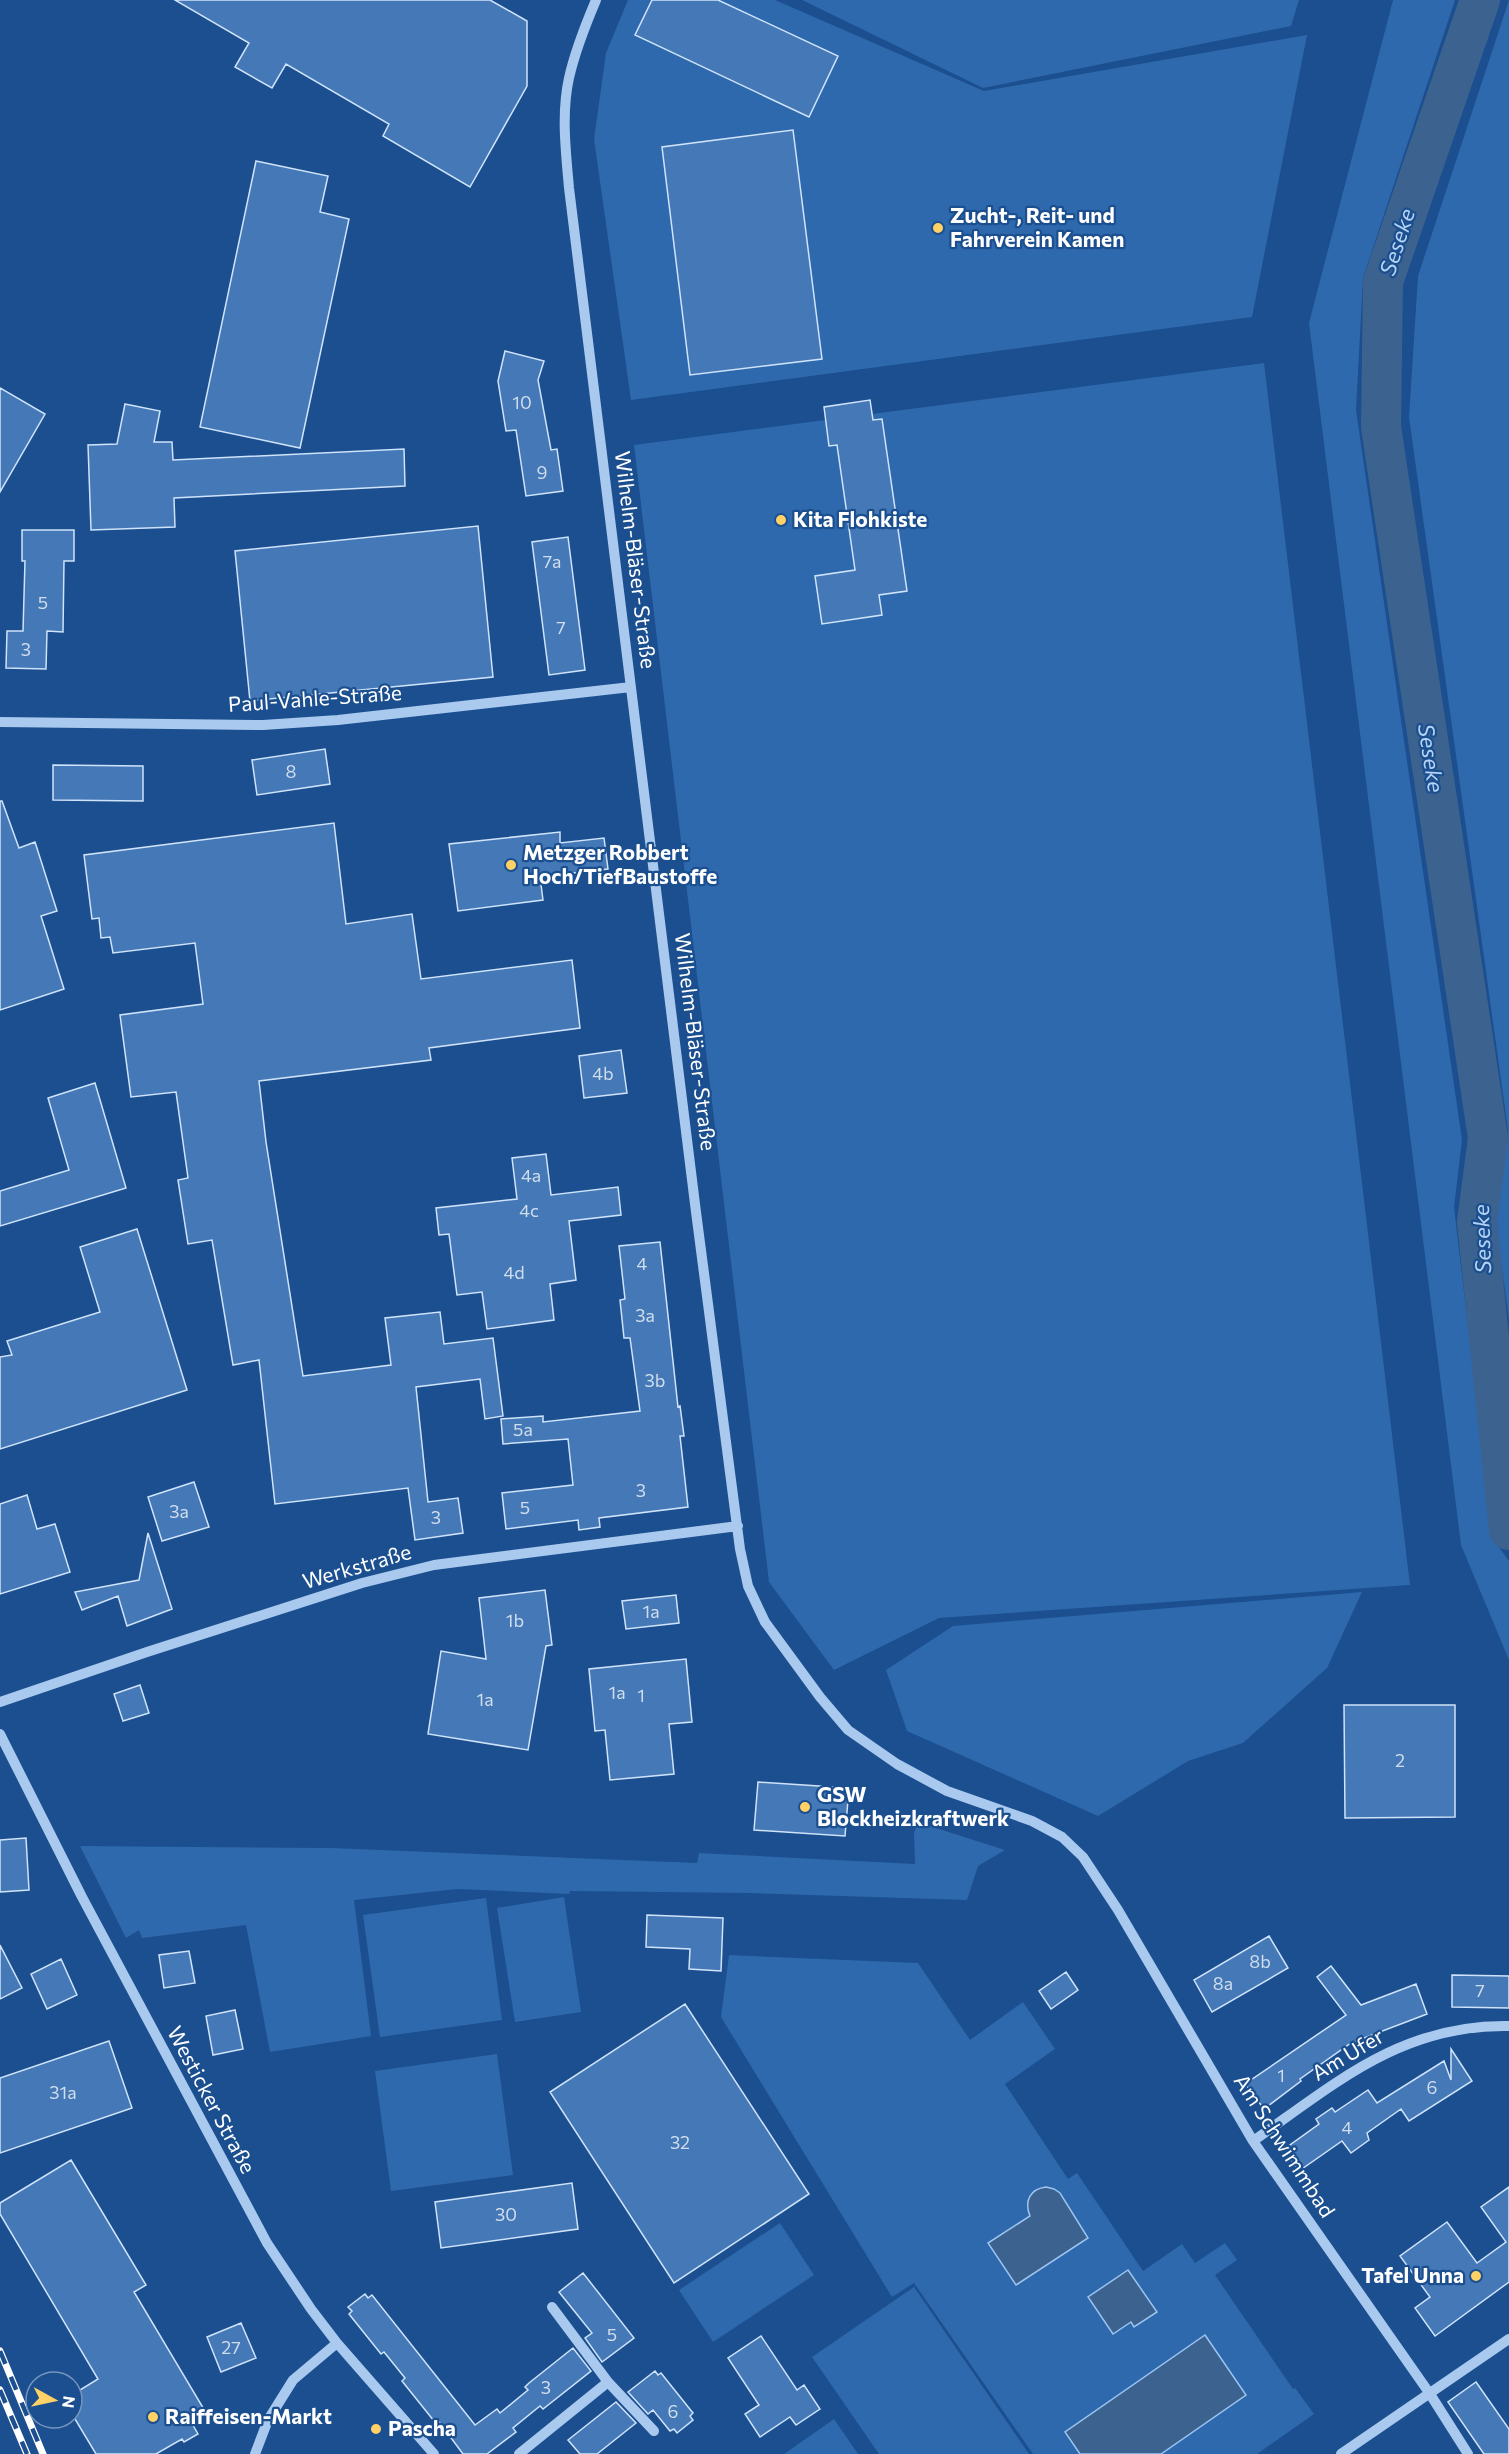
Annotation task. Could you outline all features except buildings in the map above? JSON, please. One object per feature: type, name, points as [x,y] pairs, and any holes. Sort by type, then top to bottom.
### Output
[{"type":"street","name":"Wilhelm-Bläser-Straße","points":[[596,0],[581,37],[568,80],[566,143],[572,210],[694,1200],[748,1586],[765,1622],[820,1697],[848,1730],[897,1764],[947,1791],[1032,1821],[1062,1837],[1083,1857],[1119,1910]]},
{"type":"street","name":"Paul-Vahle-Straße","points":[[0,723],[263,726],[338,720],[631,687]]},
{"type":"street","name":"Werkstraße","points":[[0,1702],[362,1583],[434,1566],[738,1526]]},
{"type":"street","name":"Westicker Straße","points":[[0,1734],[120,1969],[267,2243],[311,2309],[337,2343],[434,2454]]},
{"type":"street","name":"Am Schwimmbad","points":[[1119,1910],[1253,2141],[1430,2394],[1468,2454]]},
{"type":"street","name":"Am Ufer","points":[[1253,2141],[1360,2066],[1383,2053],[1438,2034],[1479,2026],[1509,2026]]},
{"type":"street","points":[[552,2307],[608,2382],[654,2431]]},
{"type":"street","points":[[1341,2454],[1509,2339]]},
{"type":"street","points":[[255,2454],[268,2420],[294,2380],[337,2343]]},
{"type":"street","points":[[519,2454],[608,2382]]},
{"type":"shaded area","name":"Zucht-, Reit- und Fahrverein Kamen","points":[[628,0],[775,0],[984,91],[1307,35],[1252,317],[631,400],[594,139],[606,53]]},
{"type":"shaded area","points":[[802,0],[1299,0],[1291,26],[983,88]]},
{"type":"shaded area","points":[[1393,0],[1455,0],[1363,278],[1356,410],[1462,1140],[1454,1207],[1493,1539],[1509,1561],[1509,1660],[1461,1545],[1309,323]]},
{"type":"shaded area","points":[[1509,0],[1509,1319],[1494,1213],[1508,1130],[1409,417],[1418,276]]},
{"type":"shaded area","points":[[1264,363],[1410,1585],[939,1618],[834,1670],[769,1582],[634,445]]},
{"type":"shaded area","points":[[1362,1592],[1327,1668],[1243,1743],[1188,1761],[1098,1816],[907,1731],[886,1670],[953,1626]]},
{"type":"shaded area","points":[[917,1822],[1005,1850],[978,1866],[967,1900],[749,1893],[570,1891],[569,1894],[457,1889],[354,1900],[371,2036],[270,2052],[246,1925],[142,1938],[139,1930],[126,1938],[80,1846],[330,1848],[697,1863],[699,1853],[915,1864],[914,1834]]},
{"type":"shaded area","points":[[564,1897],[581,2012],[515,2022],[497,1908]]},
{"type":"shaded area","points":[[486,1898],[502,2020],[380,2037],[363,1915]]},
{"type":"shaded area","points":[[729,1955],[918,1963],[970,2040],[1023,2002],[1055,2049],[1005,2084],[1068,2179],[1077,2173],[1143,2271],[1182,2244],[1195,2263],[1225,2243],[1237,2260],[1215,2275],[1293,2389],[1295,2388],[1314,2414],[1257,2454],[1033,2454],[914,2283],[892,2297],[721,2017]]},
{"type":"shaded area","points":[[497,2054],[513,2175],[391,2191],[375,2071]]},
{"type":"shaded area","points":[[1046,2187],[1060,2193],[1088,2238],[1016,2285],[988,2243],[1030,2216],[1028,2201],[1032,2193]]},
{"type":"shaded area","points":[[780,2223],[814,2275],[713,2342],[679,2290]]},
{"type":"shaded area","points":[[1128,2270],[1157,2312],[1134,2327],[1131,2322],[1113,2334],[1088,2297]]},
{"type":"shaded area","points":[[914,2287],[1029,2454],[879,2454],[812,2357]]},
{"type":"shaded area","points":[[1205,2335],[1246,2395],[1161,2454],[1080,2454],[1065,2432]]},
{"type":"shaded area","points":[[834,2419],[858,2454],[784,2454]]},
{"type":"waterway","name":"Seseke","points":[[1480,0],[1383,282],[1381,427],[1488,1138],[1477,1222],[1509,1530]]},
{"type":"railway","points":[[0,2351],[43,2454]]},
{"type":"railway","points":[[0,2390],[27,2454]]},
{"type":"place","name":"Zucht-, Reit- und Fahrverein Kamen","points":[[938,228]]},
{"type":"place","name":"Kita Flohkiste","points":[[781,520]]},
{"type":"place","name":"Metzger Robbert Hoch/TiefBaustoffe","points":[[511,865]]},
{"type":"place","name":"GSW Blockheizkraftwerk","points":[[805,1807]]},
{"type":"place","name":"Tafel Unna","points":[[1476,2276]]},
{"type":"place","name":"Raiffeisen-Markt","points":[[153,2417]]},
{"type":"place","name":"Pascha","points":[[376,2429]]}]
